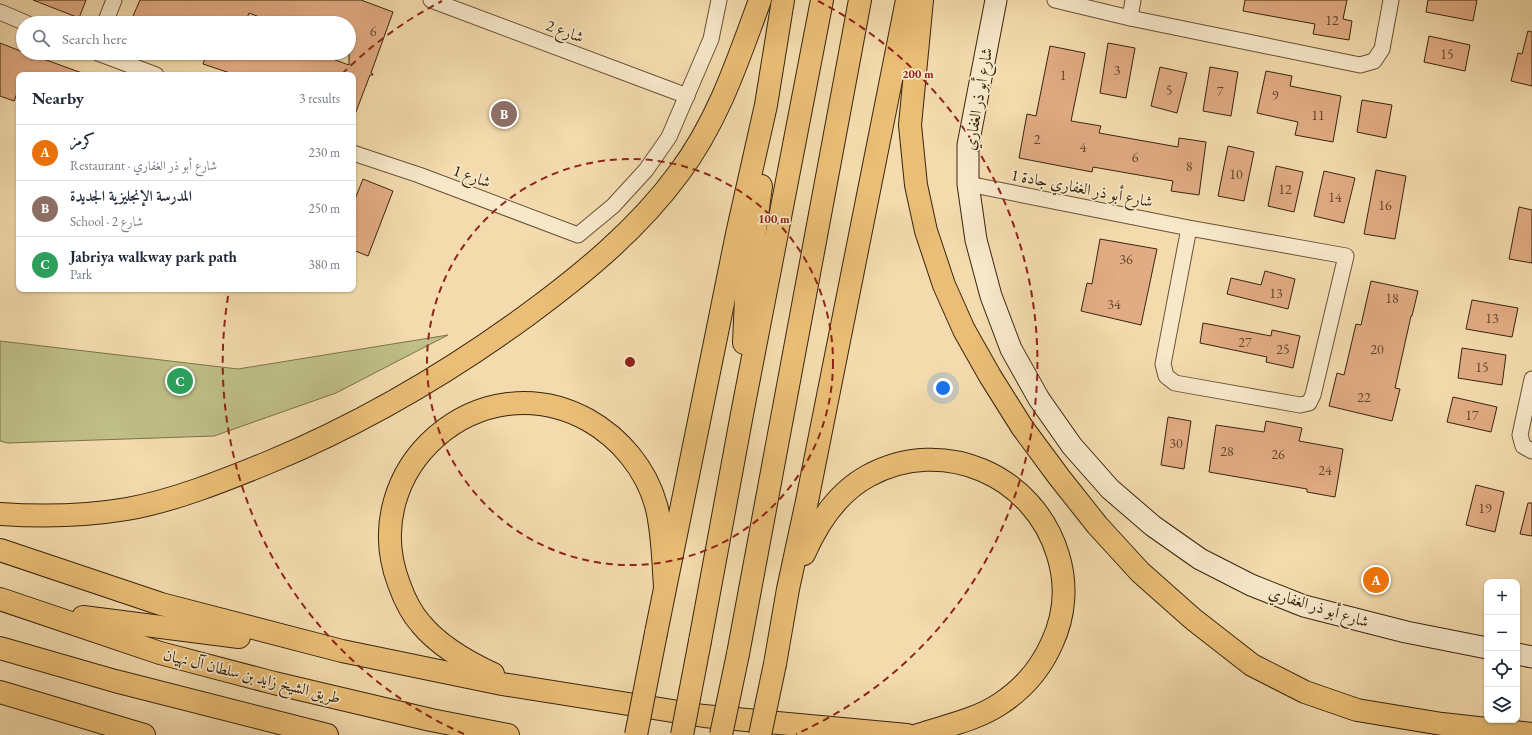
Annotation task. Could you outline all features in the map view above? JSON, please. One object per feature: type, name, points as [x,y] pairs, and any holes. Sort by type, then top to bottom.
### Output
[{"type":"highway","points":[[0,514],[60,516],[129,508],[219,483],[291,453],[368,417],[420,387],[507,330],[581,274],[619,240],[657,201],[680,172],[698,146],[730,82],[760,0]]},
{"type":"highway","points":[[636,735],[664,587],[737,234],[766,105],[783,0]]},
{"type":"highway","points":[[682,735],[822,0]]},
{"type":"highway","points":[[721,735],[738,654],[860,0]]},
{"type":"highway","points":[[760,735],[907,0]]},
{"type":"highway","points":[[922,0],[910,125],[916,185],[926,231],[944,284],[964,330],[990,376],[1027,433],[1097,525],[1140,572],[1193,619],[1252,665],[1305,692],[1357,710],[1442,724],[1532,734]]},
{"type":"highway","points":[[742,414],[746,298],[764,162],[766,105]]},
{"type":"highway","points":[[524,688],[466,661],[437,640],[420,623],[412,611],[405,600],[396,576],[390,550],[390,539],[391,516],[397,493],[405,475],[418,455],[434,437],[446,428],[458,420],[482,410],[507,404],[533,403],[553,406],[572,412],[594,423],[605,431],[615,439],[633,459],[645,478],[651,492],[660,530],[664,587]]},
{"type":"highway","points":[[788,590],[812,537],[828,512],[842,496],[858,483],[868,476],[889,467],[927,460],[961,463],[982,470],[1002,480],[1032,506],[1051,536],[1062,572],[1063,605],[1059,627],[1051,646],[1041,664],[1027,683],[999,705],[982,713],[918,735]]},
{"type":"highway","points":[[0,550],[161,604],[342,651],[524,688],[704,716],[907,735]]},
{"type":"highway","name":"طريق الشيخ زايد بن سلطان آل نهيان","points":[[0,599],[160,653],[274,683],[431,720],[508,735]]},
{"type":"highway","points":[[32,610],[342,651]]},
{"type":"highway","points":[[0,648],[115,681],[327,735]]},
{"type":"highway","points":[[0,692],[144,735]]},
{"type":"street","points":[[108,16],[114,0]]},
{"type":"street","name":"شارع 2","points":[[431,0],[687,96]]},
{"type":"street","points":[[687,96],[711,39],[719,0]]},
{"type":"street","name":"شارع أبو ذر الغفاري","points":[[996,0],[968,145],[968,184],[976,240],[990,296],[1011,349],[1039,399],[1068,440],[1110,489],[1159,530],[1200,559],[1251,585],[1304,606],[1406,632],[1484,647]]},
{"type":"street","points":[[1055,0],[1130,18],[1360,65],[1374,61],[1382,49],[1391,0]]},
{"type":"street","points":[[1130,18],[1133,0]]},
{"type":"street","points":[[0,12],[16,19]]},
{"type":"street","points":[[116,60],[148,72]]},
{"type":"street","name":"شارع 1","points":[[356,153],[578,234],[613,206],[646,170],[669,137],[687,96]]},
{"type":"street","name":"شارع أبو ذر الغفاري جادة 1","points":[[968,184],[1189,228],[1346,256],[1313,395],[1308,403],[1300,405],[1175,384],[1166,376],[1164,364],[1189,228]]},
{"type":"street","points":[[1532,379],[1520,435],[1523,446],[1532,451]]},
{"type":"street","points":[[1520,655],[1532,657]]},
{"type":"green space","points":[[448,335],[336,393],[214,436],[8,443],[0,441],[0,341],[238,369]]},
{"type":"building","points":[[33,0],[86,0],[80,16],[74,16]]},
{"type":"building","points":[[140,0],[361,0],[393,12],[371,73],[373,75],[370,75],[356,112],[356,72],[227,72],[203,64],[204,60],[335,60],[349,65],[349,60],[356,60],[356,16],[257,16],[249,13],[248,16],[133,16]]},
{"type":"building","points":[[1245,0],[1347,0],[1343,19],[1352,21],[1349,40],[1313,34],[1315,24],[1243,11]]},
{"type":"building","points":[[1428,0],[1477,0],[1473,21],[1426,12]]},
{"type":"building","points":[[1528,31],[1532,32],[1532,86],[1511,81],[1518,53],[1522,54]]},
{"type":"building","points":[[1429,36],[1470,45],[1465,71],[1424,62]]},
{"type":"building","points":[[0,43],[16,49],[16,60],[46,60],[79,72],[16,72],[16,96],[14,101],[0,96]]},
{"type":"building","points":[[1108,43],[1135,48],[1126,98],[1100,93]]},
{"type":"building","points":[[1050,46],[1085,53],[1071,121],[1101,126],[1099,133],[1178,147],[1179,138],[1206,142],[1199,195],[1171,191],[1173,181],[1093,167],[1092,172],[1019,158],[1027,114],[1036,116]]},
{"type":"building","points":[[1160,67],[1187,73],[1177,113],[1151,106]]},
{"type":"building","points":[[1210,67],[1238,72],[1231,116],[1203,111]]},
{"type":"building","points":[[1266,71],[1292,76],[1290,86],[1341,96],[1333,142],[1295,135],[1298,122],[1257,113]]},
{"type":"building","points":[[1362,100],[1392,105],[1386,138],[1357,132]]},
{"type":"building","points":[[1228,146],[1254,152],[1244,201],[1218,196]]},
{"type":"building","points":[[1276,166],[1303,172],[1294,212],[1268,206]]},
{"type":"building","points":[[1376,170],[1406,176],[1395,239],[1364,234]]},
{"type":"building","points":[[1324,171],[1355,178],[1344,223],[1314,216]]},
{"type":"building","points":[[363,179],[393,191],[368,256],[356,251],[356,196]]},
{"type":"building","points":[[1519,207],[1532,210],[1532,263],[1509,259]]},
{"type":"building","points":[[1100,239],[1157,249],[1141,325],[1081,311],[1087,283],[1092,284]]},
{"type":"building","points":[[1265,271],[1295,279],[1288,309],[1227,294],[1231,278],[1261,285]]},
{"type":"building","points":[[1371,281],[1418,291],[1395,388],[1400,389],[1392,421],[1329,406],[1337,373],[1344,375],[1356,324],[1361,325]]},
{"type":"building","points":[[1472,300],[1518,308],[1512,337],[1466,329]]},
{"type":"building","points":[[1203,323],[1271,336],[1272,330],[1300,336],[1293,368],[1266,362],[1267,357],[1200,343]]},
{"type":"building","points":[[1462,348],[1506,355],[1502,385],[1458,378]]},
{"type":"building","points":[[1453,397],[1497,407],[1491,432],[1447,422]]},
{"type":"building","points":[[1168,417],[1191,421],[1184,469],[1161,465]]},
{"type":"building","points":[[1266,421],[1302,428],[1299,441],[1343,449],[1335,497],[1307,492],[1307,489],[1209,472],[1216,425],[1264,432]]},
{"type":"building","points":[[1476,485],[1504,492],[1495,532],[1466,525]]},
{"type":"building","points":[[1528,503],[1532,503],[1532,536],[1520,534]]},
{"type":"place","name":"المدرسة الإنجليزية الجديدة","points":[[504,114]]},
{"type":"place","name":"Jabriya walkway park path","points":[[180,381]]},
{"type":"place","name":"كرمز","points":[[1376,580]]}]
